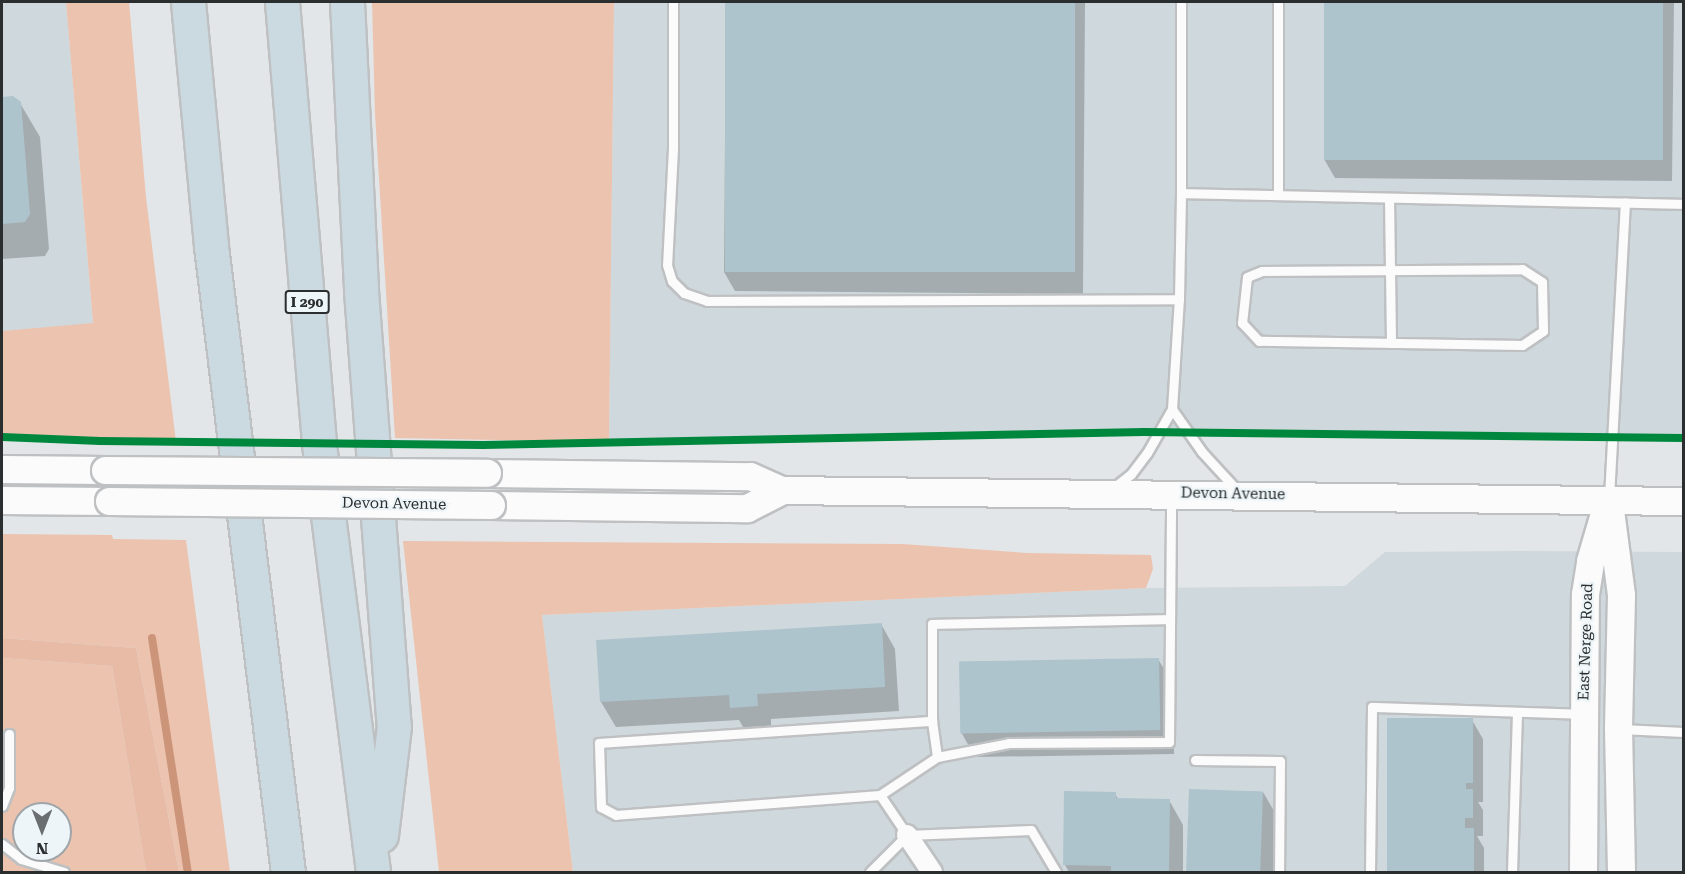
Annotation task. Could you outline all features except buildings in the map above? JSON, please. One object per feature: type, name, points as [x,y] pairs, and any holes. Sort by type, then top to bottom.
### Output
[{"type":"highway","points":[[188,2],[211,246],[288,873]]},
{"type":"highway","name":"I 290","points":[[282,2],[319,444],[374,873]]},
{"type":"highway","points":[[346,2],[361,291],[393,726],[374,873]]},
{"type":"main road","name":"Devon Avenue","points":[[2,469],[750,476],[782,490],[1683,501]]},
{"type":"main road","name":"Devon Avenue","points":[[2,500],[747,508],[782,490]]},
{"type":"main road","name":"East Nerge Road","points":[[1583,873],[1585,594],[1590,561],[1608,500]]},
{"type":"main road","name":"East Nerge Road","points":[[1608,500],[1621,595],[1618,729],[1621,873]]},
{"type":"street","points":[[907,835],[932,873]]},
{"type":"lane","points":[[673,2],[673,148],[667,265],[672,280],[684,293],[707,300],[1179,299]]},
{"type":"lane","points":[[1107,493],[1136,467],[1172,409],[1179,299],[1181,2]]},
{"type":"lane","points":[[1278,2],[1278,195]]},
{"type":"lane","points":[[1181,193],[1683,204]]},
{"type":"lane","points":[[1389,198],[1391,343]]},
{"type":"lane","points":[[1608,500],[1624,202]]},
{"type":"lane","points":[[1522,269],[1542,282],[1543,331],[1522,345],[1391,343],[1259,341],[1242,322],[1247,277],[1262,271],[1522,269]]},
{"type":"lane","points":[[1172,409],[1202,452],[1240,494]]},
{"type":"lane","points":[[932,721],[599,743],[601,807],[616,814],[880,795],[937,757],[1009,743],[1169,742],[1171,494]]},
{"type":"lane","points":[[937,757],[932,721],[932,624],[1170,619]]},
{"type":"lane","points":[[1370,873],[1372,707],[1583,714]]},
{"type":"lane","points":[[1512,873],[1517,713]]},
{"type":"lane","points":[[1618,729],[1683,732]]},
{"type":"lane","points":[[2,806],[9,788],[9,735]]},
{"type":"lane","points":[[1195,760],[1280,761],[1280,873]]},
{"type":"lane","points":[[880,795],[907,835]]},
{"type":"lane","points":[[870,873],[907,835],[1031,830],[1056,873]]},
{"type":"lane","points":[[2,844],[21,859],[64,873]]},
{"type":"shaded area","points":[[2,2],[66,2],[93,324],[2,331]]},
{"type":"shaded area","points":[[66,2],[129,2],[146,197],[176,442],[2,440],[2,331],[93,323]]},
{"type":"shaded area","points":[[372,2],[614,2],[609,442],[395,438],[375,114]]},
{"type":"shaded area","points":[[614,2],[1683,2],[1683,438],[1144,432],[609,442]]},
{"type":"shaded area","points":[[2,534],[112,535],[113,539],[186,540],[230,872],[179,872],[136,648],[2,638]]},
{"type":"shaded area","points":[[403,541],[902,544],[1027,553],[1151,555],[1153,569],[1146,588],[542,615],[573,872],[439,872]]},
{"type":"shaded area","points":[[1385,552],[1683,552],[1683,872],[573,872],[542,615],[1146,588],[1345,586]]},
{"type":"shaded area","points":[[2,638],[136,648],[179,872],[146,872],[112,666],[2,658]]},
{"type":"shaded area","points":[[2,658],[112,666],[146,872],[2,872]]},
{"type":"waterway","points":[[152,638],[188,872]]},
{"type":"cycle path","points":[[2,437],[100,441],[483,445],[1144,432],[1684,438]]}]
